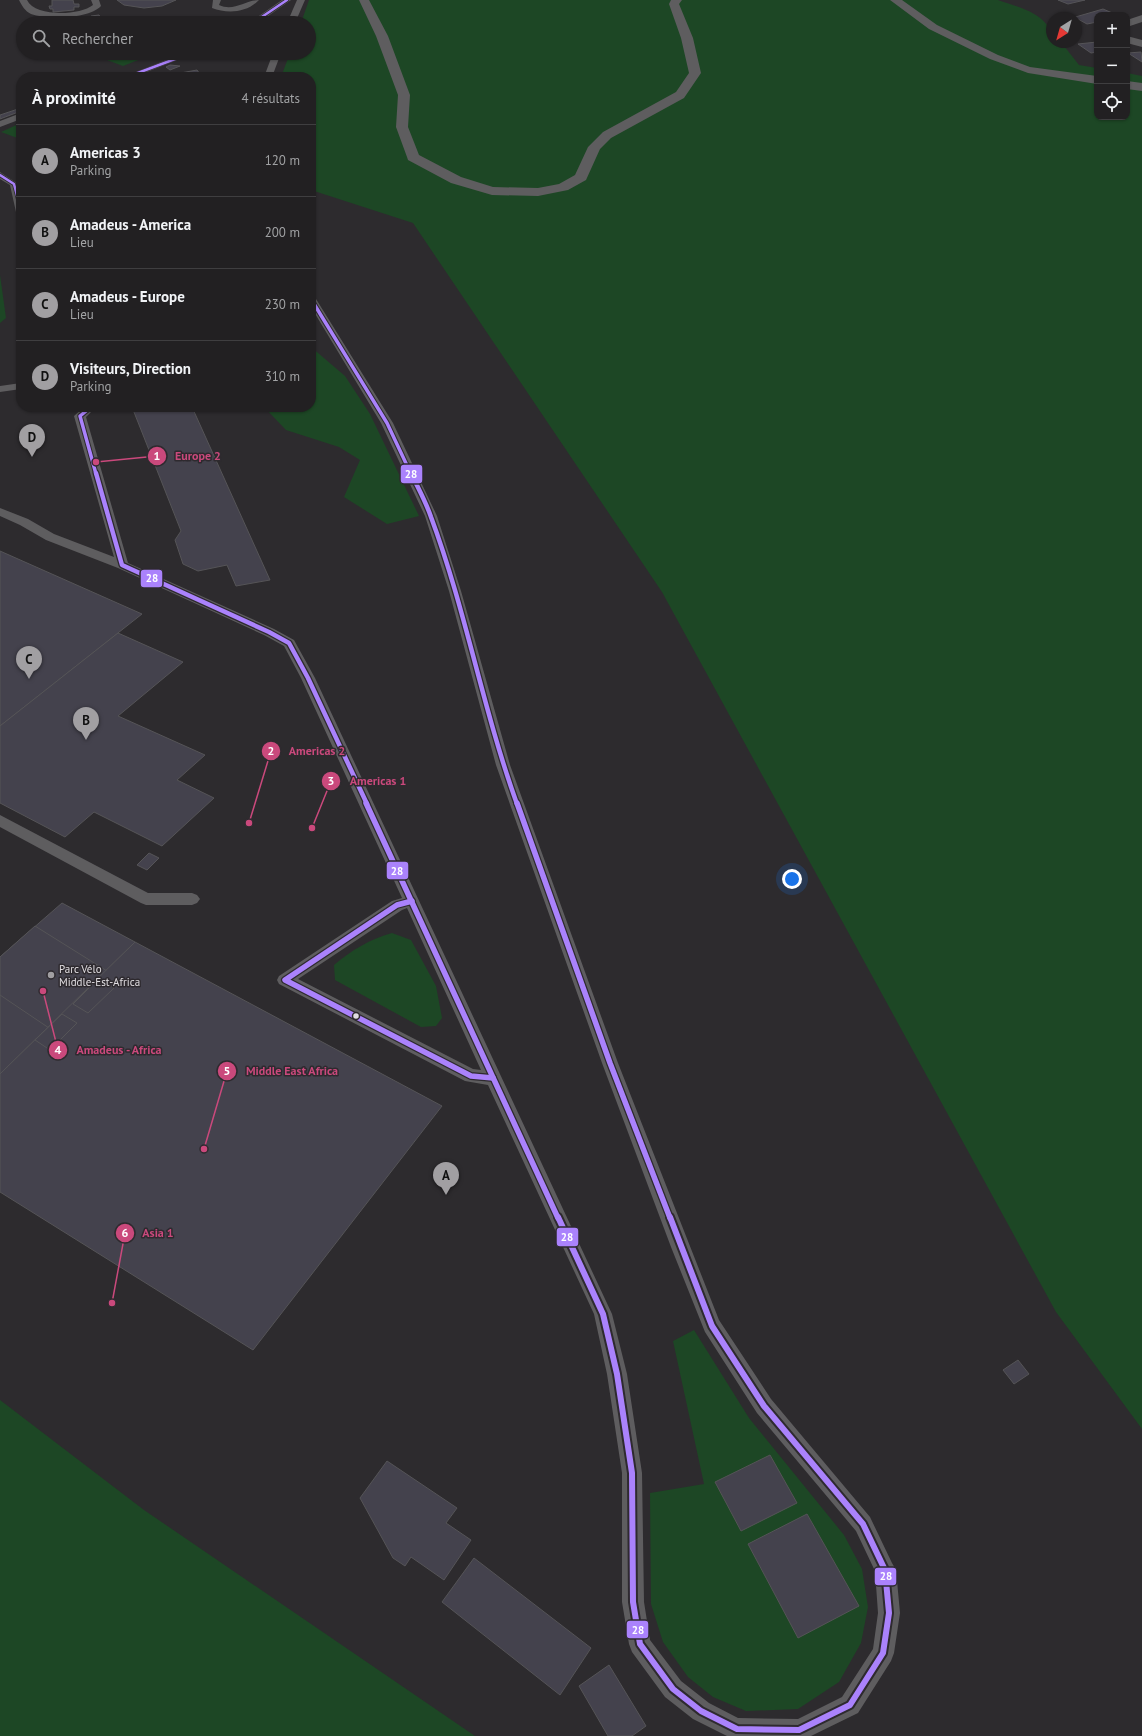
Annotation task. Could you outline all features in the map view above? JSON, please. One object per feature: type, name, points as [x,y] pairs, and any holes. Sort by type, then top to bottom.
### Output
[{"type":"street","points":[[364,0],[382,36],[404,95],[402,128],[414,157],[456,180],[492,191],[538,192],[562,187],[581,177],[594,148],[607,135],[680,95],[695,73],[687,38],[674,4],[677,0]]},
{"type":"street","points":[[895,0],[933,28],[994,57],[1028,70],[1094,80]]},
{"type":"street","points":[[1130,23],[1142,18]]},
{"type":"street","points":[[1130,40],[1142,44]]},
{"type":"street","points":[[1130,85],[1142,87]]},
{"type":"lane","points":[[23,0],[26,7],[31,11],[56,15],[93,9],[97,6],[95,0]]},
{"type":"lane","points":[[217,0],[215,6],[221,9],[233,9],[243,7],[255,0]]},
{"type":"lane","points":[[264,16],[287,0]]},
{"type":"lane","points":[[294,16],[301,0]]},
{"type":"lane","points":[[140,72],[172,60]]},
{"type":"lane","points":[[270,72],[274,60]]},
{"type":"lane","points":[[0,124],[16,118]]},
{"type":"lane","points":[[0,175],[14,184],[16,192]]},
{"type":"lane","points":[[0,512],[24,522],[50,537],[122,565],[269,632],[289,643],[308,678],[493,1078],[513,1116],[603,1314],[617,1374],[632,1473],[633,1602],[640,1644],[673,1689],[701,1711],[737,1729],[799,1730],[850,1705],[883,1653],[889,1613],[885,1570],[863,1524],[764,1406],[712,1326],[680,1247],[610,1063],[503,765],[455,591],[431,516],[387,422],[316,307]]},
{"type":"lane","points":[[0,389],[16,387]]},
{"type":"lane","points":[[85,412],[80,416],[122,565]]},
{"type":"lane","points":[[0,820],[146,899],[192,899]]},
{"type":"lane","points":[[412,901],[397,905],[285,980],[471,1076],[493,1078]]},
{"type":"green space","points":[[309,0],[998,0],[1025,9],[1046,24],[1046,48],[1066,48],[1079,65],[1094,68],[1094,120],[1130,120],[1130,74],[1142,76],[1142,1429],[1056,1312],[662,592],[413,223],[316,192],[316,72],[283,72],[287,60],[316,60],[316,16],[303,16]]},
{"type":"green space","points":[[107,60],[138,60],[123,66]]},
{"type":"green space","points":[[16,125],[16,138],[1,132]]},
{"type":"green space","points":[[0,275],[6,318],[0,323]]},
{"type":"green space","points":[[316,351],[345,376],[370,414],[419,516],[387,524],[344,497],[360,460],[339,447],[286,430],[269,412],[316,412]]},
{"type":"green space","points":[[392,933],[411,940],[436,986],[442,1018],[436,1026],[421,1027],[335,980],[334,965],[376,938]]},
{"type":"green space","points":[[694,1330],[749,1418],[844,1535],[862,1569],[868,1607],[861,1643],[839,1682],[798,1709],[746,1711],[713,1697],[688,1677],[663,1642],[651,1604],[650,1493],[704,1484],[673,1341]]},
{"type":"green space","points":[[0,1400],[144,1510],[475,1736],[0,1736]]},
{"type":"building","points":[[52,0],[73,0],[74,4],[79,4],[79,7],[74,7],[74,10],[53,12],[53,9],[50,9],[49,6],[52,6]]},
{"type":"building","points":[[117,0],[176,0],[162,6],[144,8],[124,5]]},
{"type":"building","points":[[1058,0],[1085,0],[1068,4]]},
{"type":"building","points":[[1103,9],[1110,12],[1094,12],[1094,23],[1087,24],[1082,21],[1082,15]]},
{"type":"building","points":[[1094,42],[1094,52],[1091,53],[1082,47],[1082,44]]},
{"type":"building","points":[[1141,52],[1142,62],[1130,54],[1130,53]]},
{"type":"building","points":[[170,65],[180,66],[170,70],[166,67]]},
{"type":"building","points":[[197,70],[198,72],[186,72]]},
{"type":"building","points":[[16,110],[16,113],[0,119],[0,115]]},
{"type":"building","points":[[134,412],[194,412],[270,580],[236,586],[227,565],[198,571],[183,564],[175,540],[181,531]]},
{"type":"building","points":[[0,551],[142,614],[0,726]]},
{"type":"building","points":[[118,633],[183,662],[118,716],[205,755],[177,780],[214,798],[162,846],[94,812],[65,837],[0,803],[0,726]]},
{"type":"building","points":[[149,853],[159,858],[147,870],[137,865]]},
{"type":"building","points":[[62,903],[135,942],[0,1074],[0,957]]},
{"type":"building","name":"Parc Vélo Middle-Est-Africa","points":[[35,926],[107,971],[49,1028],[0,995],[0,957]]},
{"type":"building","points":[[135,942],[442,1106],[253,1350],[0,1192],[0,1074]]},
{"type":"building","points":[[98,979],[114,988],[88,1013],[73,1004]]},
{"type":"building","points":[[62,1014],[77,1023],[50,1050],[35,1040]]},
{"type":"building","points":[[1018,1360],[1029,1374],[1014,1384],[1003,1370]]},
{"type":"building","points":[[770,1455],[797,1503],[741,1531],[715,1482]]},
{"type":"building","points":[[387,1461],[457,1508],[446,1523],[471,1540],[444,1580],[411,1557],[405,1566],[393,1558],[360,1498]]},
{"type":"building","points":[[807,1514],[859,1606],[798,1638],[748,1544]]},
{"type":"building","points":[[474,1558],[591,1648],[560,1695],[442,1602]]},
{"type":"building","points":[[609,1665],[646,1726],[632,1736],[608,1736],[579,1686]]},
{"type":"transit line","name":"28","points":[[263,16],[287,0]]},
{"type":"transit line","name":"28","points":[[140,72],[172,60]]},
{"type":"transit line","name":"28","points":[[0,175],[14,184],[16,192]]},
{"type":"transit line","name":"28","points":[[85,412],[80,416],[122,565],[269,632],[289,643],[308,678],[603,1314],[617,1374],[632,1473],[633,1602],[640,1644],[673,1689],[701,1711],[737,1729],[799,1730],[850,1705],[883,1653],[889,1613],[885,1570],[863,1524],[764,1406],[712,1326],[610,1063],[503,765],[455,591],[431,516],[387,423],[316,307]]},
{"type":"transit line","name":"28","points":[[412,901],[397,905],[285,980],[471,1076],[493,1078]]},
{"type":"place","name":"Visiteurs, Direction","points":[[32,457]]},
{"type":"place","name":"Europe 2","points":[[96,462]]},
{"type":"place","name":"Amadeus - Europe","points":[[29,679]]},
{"type":"place","name":"Amadeus - America","points":[[86,740]]},
{"type":"place","name":"Americas 2","points":[[249,823]]},
{"type":"place","name":"Americas 1","points":[[312,828]]},
{"type":"place","name":"Parc Vélo Middle-Est-Africa","points":[[51,975]]},
{"type":"place","name":"Amadeus - Africa","points":[[43,991]]},
{"type":"place","name":"Middle East Africa","points":[[204,1149]]},
{"type":"place","name":"Americas 3","points":[[446,1195]]},
{"type":"place","name":"Asia 1","points":[[112,1303]]}]
